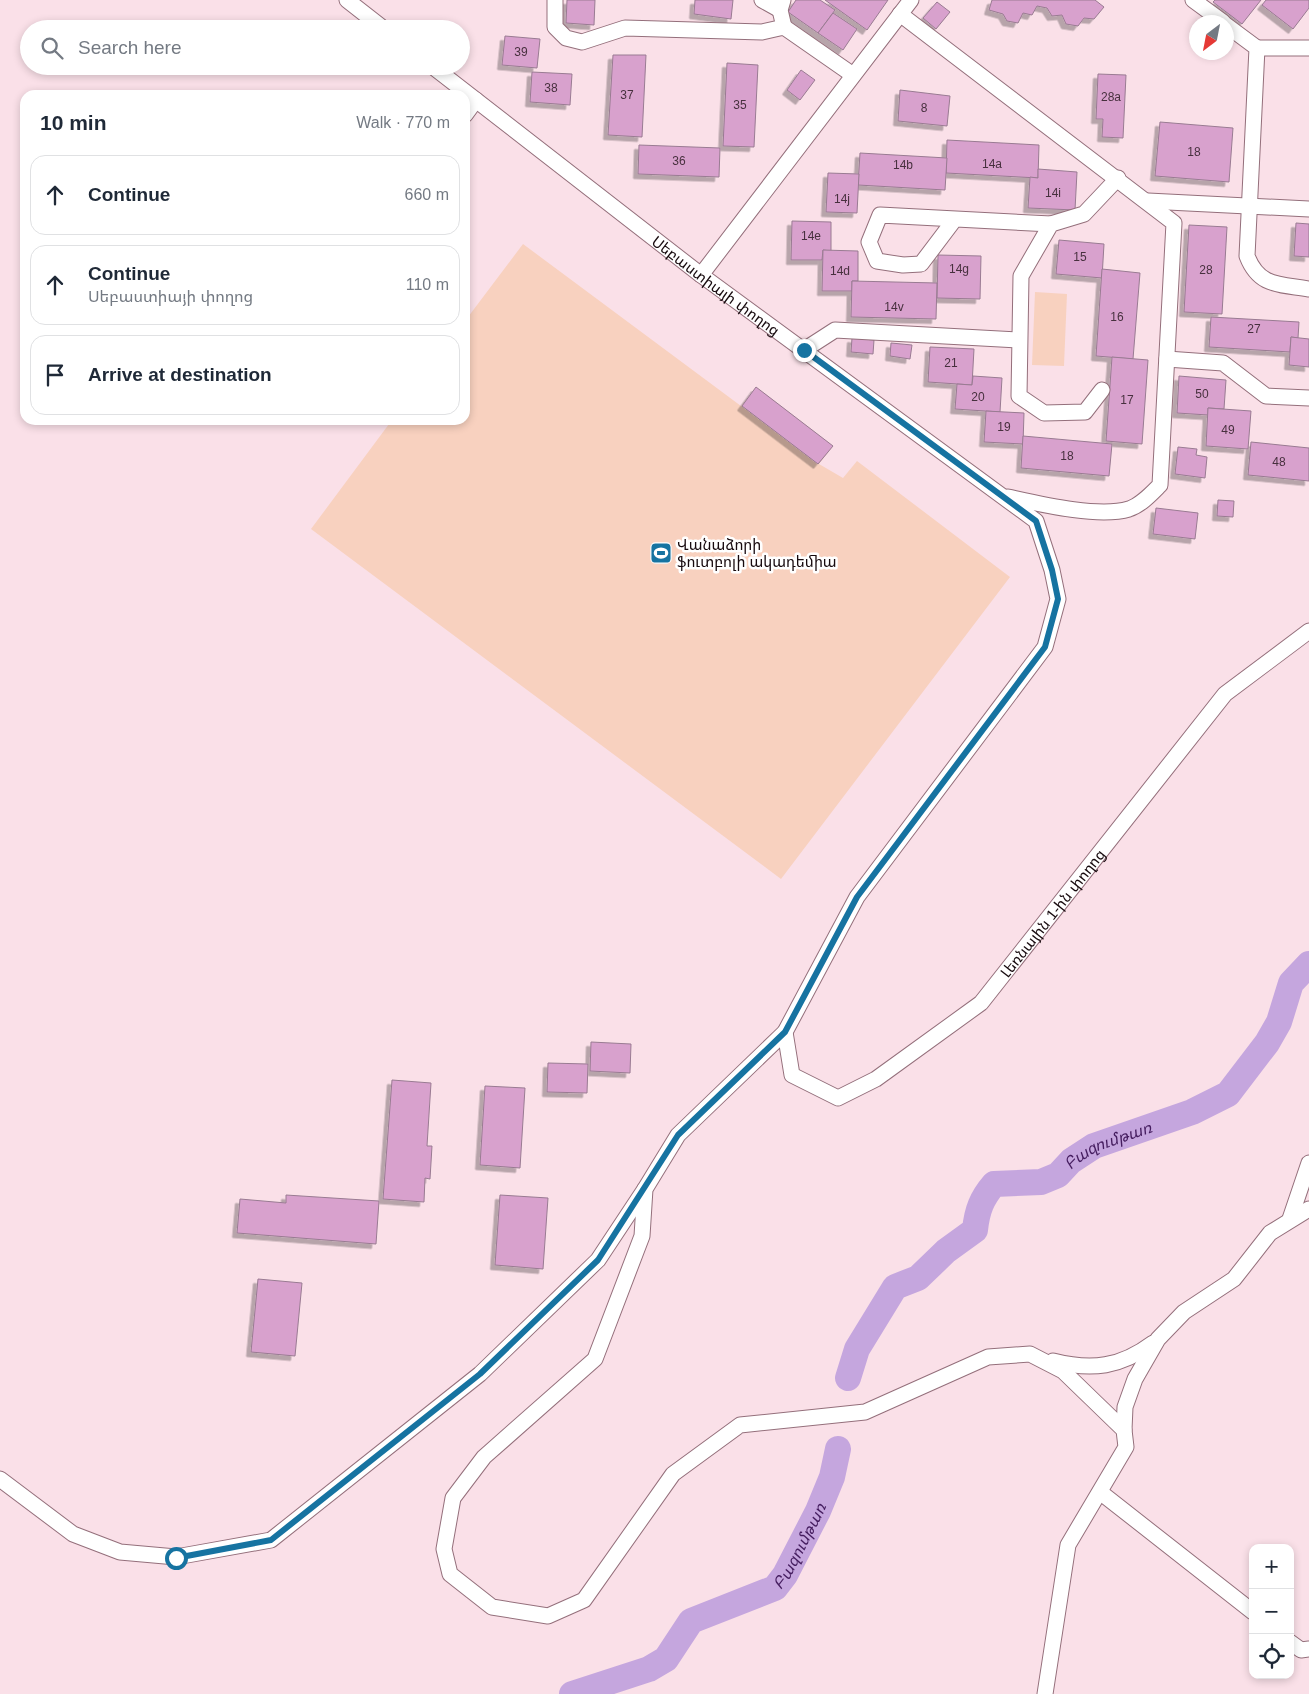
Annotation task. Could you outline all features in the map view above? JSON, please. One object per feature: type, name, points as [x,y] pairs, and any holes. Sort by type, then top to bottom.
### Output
[{"type":"street","points":[[347,0],[361,5],[375,20]]},
{"type":"street","points":[[555,0],[555,26],[566,38],[582,42],[625,28],[762,32],[784,27],[854,75]]},
{"type":"street","points":[[762,0],[782,5],[784,27]]},
{"type":"street","points":[[701,275],[911,0]]},
{"type":"street","points":[[1194,0],[1214,15]]},
{"type":"street","points":[[900,14],[1118,178],[1174,223],[1160,485],[1145,499],[1130,508],[1115,511],[1050,506],[1004,496]]},
{"type":"street","points":[[1234,31],[1257,48],[1309,48]]},
{"type":"street","points":[[1257,48],[1247,256],[1253,270],[1266,282],[1309,289]]},
{"type":"street","name":"Սեբաստիայի փողոց","points":[[444,75],[463,90]]},
{"type":"street","name":"Սեբաստիայի փողոց","points":[[0,1478],[73,1534],[120,1552],[176,1558],[271,1540],[480,1374],[598,1260],[678,1135],[785,1032],[857,897],[1045,647],[1058,599],[1052,570],[1036,521],[701,275],[470,95]]},
{"type":"street","points":[[470,108],[476,100]]},
{"type":"street","points":[[955,219],[921,264],[903,265],[877,261],[869,242],[880,215],[1051,224],[1084,214],[1118,178]]},
{"type":"street","points":[[1148,201],[1309,209]]},
{"type":"street","points":[[1051,224],[1021,276],[1019,396],[1044,413],[1085,412],[1102,390]]},
{"type":"street","points":[[804,350],[835,330],[1020,340]]},
{"type":"street","points":[[1167,359],[1223,363],[1266,396],[1309,398]]},
{"type":"street","name":"Լեռնային 1-ին փողոց","points":[[785,1032],[792,1075],[838,1098],[876,1079],[981,1003],[1225,694],[1309,631]]},
{"type":"street","points":[[1290,1219],[1309,1164]]},
{"type":"street","points":[[645,1189],[642,1236],[595,1359],[484,1457],[453,1498],[444,1549],[450,1574],[492,1607],[548,1616],[584,1600],[673,1474],[740,1425],[865,1412],[988,1357],[1030,1354],[1068,1364],[1087,1366],[1115,1364],[1138,1355],[1158,1339],[1184,1312],[1234,1279],[1270,1233],[1309,1209]]},
{"type":"street","points":[[1045,1694],[1068,1545],[1126,1446],[1124,1430],[1125,1407],[1135,1379],[1158,1339]]},
{"type":"street","points":[[1030,1354],[1064,1371],[1124,1430]]},
{"type":"street","points":[[1100,1492],[1249,1609]]},
{"type":"street","points":[[1294,1645],[1301,1650],[1309,1649]]},
{"type":"shaded area","name":"Վանաձորի ֆուտբոլի ակադեմիա","points":[[523,244],[741,406],[756,387],[833,446],[819,464],[843,478],[857,461],[1010,577],[781,879],[311,529],[388,425],[470,425],[470,314]]},
{"type":"shaded area","points":[[1035,292],[1067,294],[1064,366],[1032,365]]},
{"type":"building","points":[[567,0],[595,0],[594,25],[566,23]]},
{"type":"building","points":[[695,0],[733,0],[731,19],[694,14]]},
{"type":"building","points":[[796,0],[820,0],[835,10],[818,33],[788,12]]},
{"type":"building","points":[[825,0],[888,0],[867,30]]},
{"type":"building","points":[[992,0],[1095,0],[1104,7],[1094,19],[1084,18],[1078,26],[1066,24],[1062,15],[1052,16],[1047,8],[1037,6],[1032,15],[1023,13],[1018,23],[1007,21],[1003,14],[989,10]]},
{"type":"building","points":[[1215,0],[1261,0],[1242,24],[1234,18],[1234,15],[1230,15],[1213,2]]},
{"type":"building","points":[[1266,0],[1309,0],[1309,8],[1293,29],[1262,5]]},
{"type":"building","points":[[937,2],[950,12],[936,29],[923,18]]},
{"type":"building","points":[[833,13],[857,29],[843,50],[818,33]]},
{"type":"building","points":[[505,36],[540,39],[537,68],[502,65]]},
{"type":"building","points":[[613,55],[646,55],[642,137],[608,135]]},
{"type":"building","points":[[727,63],[758,65],[754,147],[723,146]]},
{"type":"building","points":[[801,70],[815,80],[800,100],[787,90]]},
{"type":"building","points":[[532,72],[572,74],[570,105],[530,102]]},
{"type":"building","points":[[1098,74],[1126,75],[1123,138],[1102,137],[1103,119],[1096,119]]},
{"type":"building","points":[[900,90],[950,96],[947,126],[898,121]]},
{"type":"building","points":[[1160,122],[1233,128],[1229,182],[1155,176]]},
{"type":"building","points":[[947,140],[1039,145],[1038,178],[946,173]]},
{"type":"building","points":[[639,145],[720,148],[719,177],[638,174]]},
{"type":"building","points":[[860,153],[947,158],[945,190],[858,185]]},
{"type":"building","points":[[1038,169],[1077,172],[1075,210],[1028,208],[1030,177],[1038,178]]},
{"type":"building","points":[[828,173],[859,174],[857,213],[826,212]]},
{"type":"building","points":[[792,221],[831,222],[831,251],[823,250],[822,260],[791,260]]},
{"type":"building","points":[[1296,223],[1309,224],[1309,257],[1294,256]]},
{"type":"building","points":[[1189,225],[1227,227],[1222,314],[1184,312]]},
{"type":"building","points":[[1059,240],[1104,244],[1102,278],[1056,274]]},
{"type":"building","points":[[823,250],[858,251],[858,281],[852,281],[852,291],[822,291]]},
{"type":"building","points":[[938,255],[981,256],[980,299],[937,298]]},
{"type":"building","points":[[1102,269],[1140,273],[1133,359],[1096,356]]},
{"type":"building","points":[[852,281],[937,283],[936,319],[851,317]]},
{"type":"building","points":[[1211,317],[1299,322],[1298,338],[1291,337],[1290,352],[1209,347]]},
{"type":"building","points":[[1291,337],[1309,339],[1309,367],[1289,365]]},
{"type":"building","points":[[852,338],[874,340],[873,354],[851,352]]},
{"type":"building","points":[[891,343],[912,345],[910,359],[890,356]]},
{"type":"building","points":[[930,347],[974,349],[972,385],[928,382]]},
{"type":"building","points":[[1112,357],[1148,360],[1142,444],[1106,441]]},
{"type":"building","points":[[973,376],[1002,378],[1000,412],[955,409],[957,384],[972,385]]},
{"type":"building","points":[[1179,376],[1226,380],[1224,409],[1208,408],[1208,415],[1177,413]]},
{"type":"building","points":[[756,387],[833,446],[818,464],[742,406]]},
{"type":"building","points":[[1208,408],[1251,411],[1248,449],[1206,446]]},
{"type":"building","points":[[986,411],[1024,413],[1023,444],[984,442]]},
{"type":"building","points":[[1023,436],[1112,444],[1109,476],[1021,468]]},
{"type":"building","points":[[1251,442],[1309,448],[1309,481],[1248,475]]},
{"type":"building","points":[[1178,447],[1197,449],[1196,455],[1207,457],[1205,478],[1175,474]]},
{"type":"building","points":[[1218,500],[1234,501],[1233,517],[1217,516]]},
{"type":"building","points":[[1156,508],[1198,513],[1195,539],[1153,534]]},
{"type":"building","points":[[591,1042],[631,1044],[630,1073],[590,1071]]},
{"type":"building","points":[[548,1063],[588,1064],[587,1093],[547,1092]]},
{"type":"building","points":[[392,1080],[431,1083],[427,1146],[432,1146],[430,1179],[425,1178],[424,1202],[383,1199]]},
{"type":"building","points":[[485,1086],[525,1088],[520,1168],[480,1165]]},
{"type":"building","points":[[286,1195],[379,1201],[376,1244],[237,1233],[240,1199],[286,1203]]},
{"type":"building","points":[[500,1195],[548,1198],[543,1269],[495,1265]]},
{"type":"building","points":[[258,1279],[302,1283],[295,1356],[251,1352]]},
{"type":"waterway","name":"Բազումթառ","points":[[848,1378],[857,1349],[895,1287],[918,1278],[946,1251],[975,1230],[981,1205],[986,1194],[994,1184],[1041,1182],[1058,1175],[1071,1161],[1094,1146],[1192,1112],[1228,1094],[1267,1043],[1279,1022],[1291,983],[1309,964]]},
{"type":"waterway","name":"Բազումթառ","points":[[572,1694],[649,1669],[666,1659],[691,1621],[775,1588],[785,1575],[818,1511],[832,1477],[838,1449]]},
{"type":"place","name":"Վանաձորի ֆուտբոլի ակադեմիա","points":[[661,553]]},
{"type":"route","points":[[176,1558],[271,1540],[480,1374],[598,1260],[678,1135],[785,1032],[857,897],[1045,647],[1058,599],[1052,570],[1036,521],[804,350]]}]
